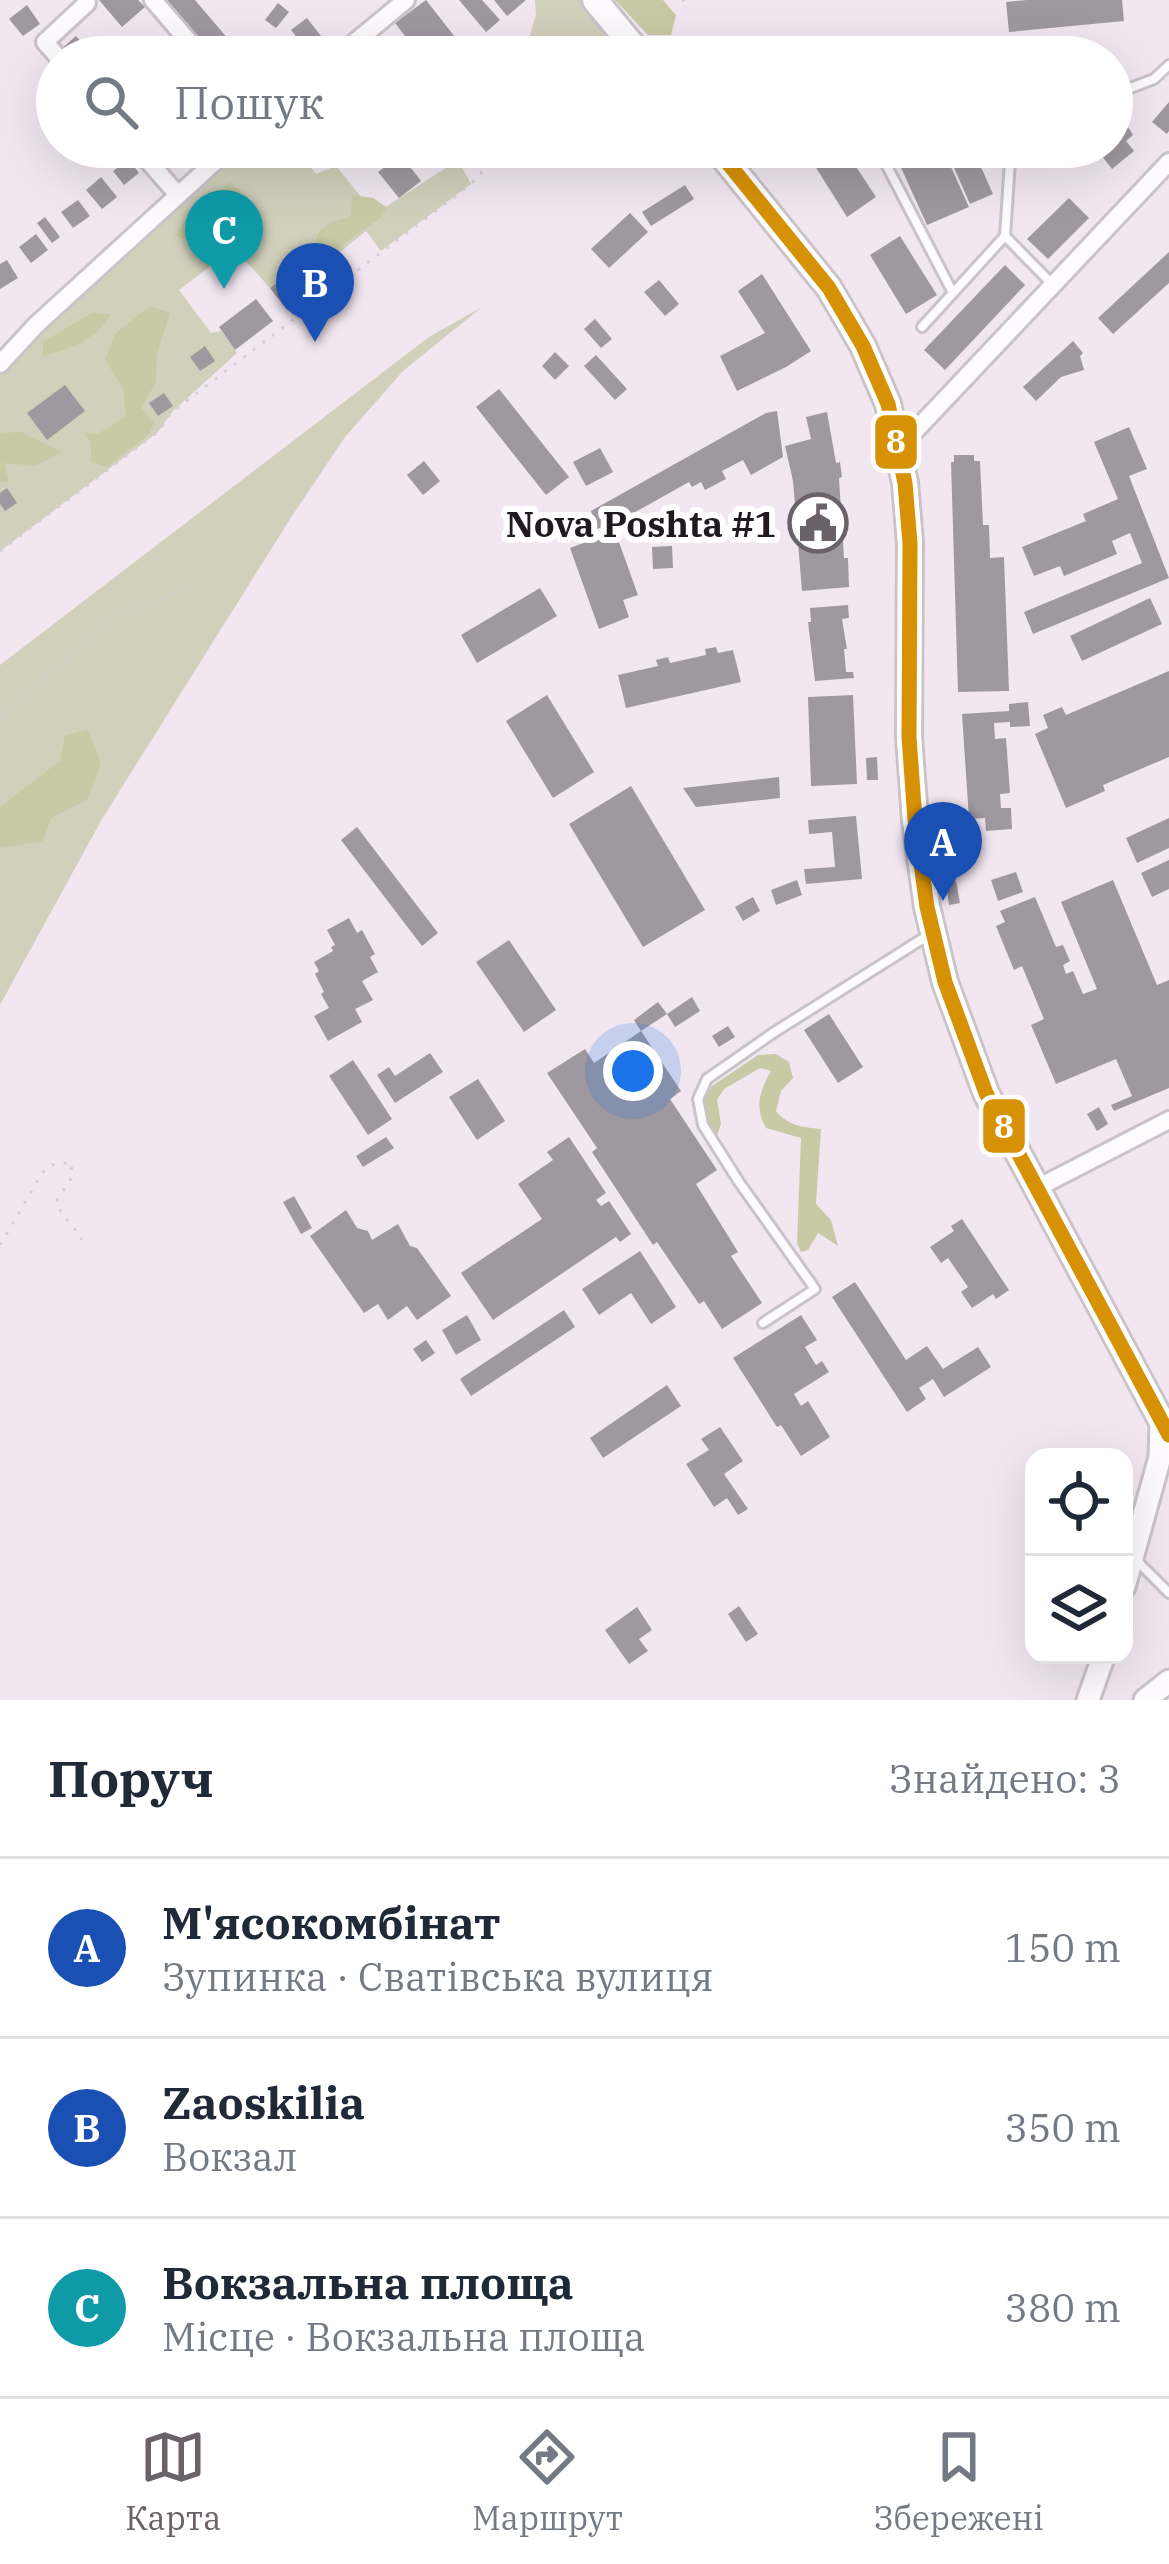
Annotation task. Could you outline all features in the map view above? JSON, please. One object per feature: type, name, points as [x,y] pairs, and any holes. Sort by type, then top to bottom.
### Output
[{"type":"main road","points":[[596,0],[625,36]]},
{"type":"main road","points":[[733,168],[829,288],[863,346],[888,404],[905,483],[910,543],[910,758],[915,820],[945,982],[986,1093],[1165,1428]]},
{"type":"street","points":[[153,0],[184,36]]},
{"type":"street","points":[[356,36],[383,7],[406,0]]},
{"type":"street","points":[[51,36],[87,4]]},
{"type":"street","points":[[898,448],[1169,162]]},
{"type":"street","points":[[154,168],[178,195]]},
{"type":"street","points":[[0,364],[35,325],[208,168]]},
{"type":"street","points":[[1037,1189],[1169,1120]]},
{"type":"street","points":[[1133,1557],[1165,1428]]},
{"type":"street","points":[[1088,1700],[1101,1664]]},
{"type":"lane","points":[[1133,88],[1154,80],[1169,65]]},
{"type":"lane","points":[[888,168],[953,293]]},
{"type":"lane","points":[[922,327],[1005,236],[1010,168]]},
{"type":"lane","points":[[1005,236],[1053,285]]},
{"type":"lane","points":[[763,1323],[815,1289],[703,1124],[698,1099],[706,1079],[933,932]]},
{"type":"lane","points":[[1133,1557],[1169,1593]]},
{"type":"path","points":[[0,551],[158,432],[172,412],[486,168]]},
{"type":"path","points":[[0,717],[126,610],[195,587]]},
{"type":"path","points":[[0,1246],[42,1173],[52,1165],[71,1162],[72,1178],[56,1202],[82,1240]]},
{"type":"green space","points":[[535,0],[584,0],[615,36],[530,36]]},
{"type":"green space","points":[[615,0],[663,0],[676,15],[671,35],[648,35]]},
{"type":"green space","points":[[208,168],[311,168],[316,174],[338,168],[375,214],[446,168],[462,168],[471,184],[381,251],[366,231],[317,271],[308,260],[270,288],[234,248],[179,290],[211,333],[221,331],[237,353],[172,412],[158,432],[0,551],[0,360]]},
{"type":"green space","points":[[230,182],[240,191],[219,227],[198,244],[175,236],[185,220]]},
{"type":"green space","points":[[352,195],[373,198],[386,207],[382,217],[326,256],[316,251],[320,231],[351,216]]},
{"type":"green space","points":[[150,306],[170,313],[157,353],[156,382],[141,408],[155,423],[147,436],[107,467],[91,462],[91,443],[85,433],[98,434],[126,416],[123,388],[105,360],[116,333]]},
{"type":"green space","points":[[482,307],[403,371],[345,437],[102,819],[0,1005],[0,665],[429,337]]},
{"type":"green space","points":[[92,313],[111,314],[82,342],[43,356],[43,342]]},
{"type":"green space","points":[[21,432],[62,452],[36,466],[4,463],[9,482],[0,482],[0,433]]},
{"type":"green space","points":[[88,730],[101,764],[87,800],[51,818],[43,841],[0,848],[0,807],[60,761],[65,735]]},
{"type":"green space","points":[[776,1054],[789,1062],[793,1078],[781,1091],[776,1111],[791,1123],[821,1129],[816,1204],[831,1220],[838,1246],[818,1233],[808,1250],[801,1252],[797,1243],[801,1138],[766,1128],[762,1120],[760,1099],[771,1071],[760,1068],[724,1089],[717,1100],[721,1124],[716,1138],[704,1114],[704,1100],[712,1086],[758,1055]]},
{"type":"building","points":[[99,0],[138,0],[145,7],[122,27]]},
{"type":"building","points":[[158,0],[195,0],[226,36],[190,36]]},
{"type":"building","points":[[426,0],[454,36],[405,36],[395,23]]},
{"type":"building","points":[[459,0],[482,0],[500,20],[486,32]]},
{"type":"building","points":[[494,0],[526,0],[507,16]]},
{"type":"building","points":[[1122,0],[1124,21],[1009,32],[1006,2]]},
{"type":"building","points":[[278,3],[289,12],[276,28],[265,20]]},
{"type":"building","points":[[27,5],[40,24],[23,36],[9,19]]},
{"type":"building","points":[[307,18],[321,36],[296,36],[291,30]]},
{"type":"building","points":[[1169,102],[1169,131],[1167,134],[1152,122]]},
{"type":"building","points":[[135,168],[139,173],[124,185],[113,171]]},
{"type":"building","points":[[411,168],[421,181],[399,198],[378,172]]},
{"type":"building","points":[[816,168],[857,168],[876,197],[847,217]]},
{"type":"building","points":[[901,168],[951,168],[969,207],[927,225]]},
{"type":"building","points":[[954,168],[981,168],[993,194],[970,204]]},
{"type":"building","points":[[101,177],[117,197],[102,209],[86,190]]},
{"type":"building","points":[[685,185],[694,199],[651,226],[642,212]]},
{"type":"building","points":[[1069,198],[1089,218],[1048,259],[1027,239]]},
{"type":"building","points":[[78,200],[90,216],[73,228],[61,212]]},
{"type":"building","points":[[630,213],[648,232],[609,268],[591,249]]},
{"type":"building","points":[[45,217],[60,237],[52,243],[37,223]]},
{"type":"building","points":[[36,234],[48,250],[31,263],[19,247]]},
{"type":"building","points":[[900,236],[937,295],[906,314],[870,255]]},
{"type":"building","points":[[1169,252],[1169,283],[1113,334],[1098,318]]},
{"type":"building","points":[[7,260],[18,278],[0,289],[0,264]]},
{"type":"building","points":[[308,260],[325,281],[287,310],[270,288]]},
{"type":"building","points":[[1005,265],[1025,285],[945,370],[924,350]]},
{"type":"building","points":[[762,274],[811,351],[737,391],[720,356],[765,333],[738,291]]},
{"type":"building","points":[[659,280],[679,304],[665,316],[644,292]]},
{"type":"building","points":[[256,299],[273,321],[235,350],[219,327]]},
{"type":"building","points":[[595,319],[612,339],[601,348],[584,329]]},
{"type":"building","points":[[1073,341],[1083,353],[1084,370],[1061,377],[1036,401],[1023,387]]},
{"type":"building","points":[[205,346],[215,361],[200,371],[190,357]]},
{"type":"building","points":[[555,352],[569,366],[555,380],[542,366]]},
{"type":"building","points":[[596,355],[627,389],[615,400],[584,366]]},
{"type":"building","points":[[65,385],[85,411],[47,440],[27,413]]},
{"type":"building","points":[[499,389],[569,477],[546,495],[476,407]]},
{"type":"building","points":[[164,393],[173,406],[158,416],[149,403]]},
{"type":"building","points":[[777,411],[783,457],[751,475],[743,460],[722,471],[726,479],[705,490],[701,482],[692,487],[689,482],[597,529],[591,511]]},
{"type":"building","points":[[827,412],[842,477],[849,587],[802,591],[793,481],[785,446],[811,439],[806,417]]},
{"type":"building","points":[[1129,427],[1147,469],[1129,476],[1169,578],[1033,634],[1024,612],[1142,563],[1130,533],[1112,541],[1117,554],[1064,576],[1060,566],[1034,576],[1022,547],[1086,521],[1083,514],[1118,499],[1094,442]]},
{"type":"building","points":[[600,448],[613,472],[586,486],[573,462]]},
{"type":"building","points":[[954,455],[974,455],[974,461],[980,461],[990,558],[1004,557],[1009,691],[958,692]]},
{"type":"building","points":[[424,461],[440,481],[423,495],[407,475]]},
{"type":"building","points":[[7,488],[17,503],[5,511],[0,493]]},
{"type":"building","points":[[615,531],[638,595],[623,600],[629,617],[599,629],[570,548]]},
{"type":"building","points":[[672,546],[673,568],[653,569],[652,547]]},
{"type":"building","points":[[540,588],[557,616],[477,663],[461,635]]},
{"type":"building","points":[[1150,598],[1162,624],[1082,661],[1070,636]]},
{"type":"building","points":[[848,605],[849,618],[842,619],[844,649],[846,672],[853,672],[854,678],[815,681],[810,608]]},
{"type":"building","points":[[716,647],[718,653],[733,650],[741,682],[626,708],[618,675],[658,666],[656,660],[668,657],[670,663],[706,655],[705,649]]},
{"type":"building","points":[[1169,671],[1169,757],[1103,785],[1105,791],[1066,808],[1035,734],[1048,728],[1043,715],[1062,707],[1066,715]]},
{"type":"building","points":[[547,695],[594,772],[553,798],[506,721]]},
{"type":"building","points":[[853,695],[857,784],[811,786],[808,697]]},
{"type":"building","points":[[1028,702],[1030,726],[994,723],[995,739],[1006,738],[1010,793],[1000,794],[1001,808],[1011,808],[1012,829],[986,831],[985,818],[969,819],[962,714],[1009,711],[1009,704]]},
{"type":"building","points":[[877,757],[878,780],[867,780],[866,758]]},
{"type":"building","points":[[779,777],[780,798],[696,807],[683,788]]},
{"type":"building","points":[[631,786],[705,910],[643,947],[569,824]]},
{"type":"building","points":[[856,816],[862,879],[806,884],[804,869],[835,867],[832,832],[809,834],[808,820]]},
{"type":"building","points":[[1169,818],[1169,848],[1137,863],[1126,838]]},
{"type":"building","points":[[357,827],[438,933],[422,946],[341,840]]},
{"type":"building","points":[[1169,860],[1169,889],[1152,897],[1141,873]]},
{"type":"building","points":[[1016,872],[1023,892],[998,901],[991,880]]},
{"type":"building","points":[[797,880],[802,895],[776,905],[771,890]]},
{"type":"building","points":[[1113,880],[1157,985],[1169,980],[1169,1088],[1114,1111],[1111,1105],[1132,1096],[1116,1059],[1056,1084],[1031,1025],[1044,1019],[1022,966],[1014,970],[996,926],[1005,922],[1000,911],[1035,897],[1056,947],[1063,945],[1070,961],[1063,965],[1066,974],[1073,971],[1083,994],[1097,989],[1061,902]]},
{"type":"building","points":[[956,881],[960,903],[949,905],[946,883]]},
{"type":"building","points":[[753,897],[760,911],[743,921],[735,907]]},
{"type":"building","points":[[349,918],[375,954],[370,957],[378,972],[362,981],[373,1000],[355,1009],[362,1022],[328,1041],[314,1016],[329,1008],[314,962],[333,951],[327,930]]},
{"type":"building","points":[[509,940],[556,1010],[524,1032],[476,962]]},
{"type":"building","points":[[692,997],[700,1011],[675,1027],[667,1014]]},
{"type":"building","points":[[658,1002],[667,1014],[641,1031],[634,1020]]},
{"type":"building","points":[[829,1014],[863,1067],[838,1083],[804,1030]]},
{"type":"building","points":[[728,1026],[735,1037],[719,1047],[712,1036]]},
{"type":"building","points":[[641,1031],[681,1091],[670,1099],[717,1170],[696,1184],[738,1252],[731,1256],[762,1303],[722,1329],[657,1242],[653,1245],[547,1073],[585,1049],[594,1063]]},
{"type":"building","points":[[430,1053],[443,1072],[395,1103],[377,1075],[389,1067],[395,1076]]},
{"type":"building","points":[[353,1060],[392,1119],[368,1135],[329,1076]]},
{"type":"building","points":[[478,1079],[505,1121],[477,1140],[449,1097]]},
{"type":"building","points":[[1099,1107],[1108,1124],[1097,1131],[1087,1114]]},
{"type":"building","points":[[386,1137],[394,1148],[363,1167],[356,1156]]},
{"type":"building","points":[[569,1137],[606,1193],[596,1200],[601,1206],[609,1201],[631,1234],[620,1242],[616,1237],[493,1320],[461,1273],[542,1219],[518,1184],[553,1160],[547,1152]]},
{"type":"building","points":[[294,1196],[312,1228],[301,1234],[283,1202]]},
{"type":"building","points":[[346,1210],[372,1240],[398,1224],[451,1296],[417,1320],[407,1306],[388,1320],[378,1304],[364,1313],[310,1236]]},
{"type":"building","points":[[962,1219],[1009,1290],[972,1308],[961,1292],[968,1287],[948,1258],[941,1263],[930,1247],[954,1231],[951,1226]]},
{"type":"building","points":[[640,1251],[676,1307],[651,1324],[631,1293],[599,1315],[582,1289]]},
{"type":"building","points":[[855,1282],[906,1360],[927,1346],[943,1369],[978,1347],[991,1367],[944,1397],[933,1379],[919,1388],[926,1399],[907,1412],[832,1297]]},
{"type":"building","points":[[564,1310],[575,1327],[471,1396],[460,1379]]},
{"type":"building","points":[[467,1315],[481,1340],[456,1355],[442,1330]]},
{"type":"building","points":[[801,1315],[817,1340],[805,1347],[816,1365],[822,1361],[829,1372],[794,1394],[801,1406],[808,1401],[830,1437],[801,1456],[733,1358]]},
{"type":"building","points":[[426,1340],[435,1353],[422,1362],[413,1349]]},
{"type":"building","points":[[667,1385],[681,1406],[603,1458],[590,1438]]},
{"type":"building","points":[[720,1427],[743,1461],[724,1474],[748,1509],[738,1515],[727,1498],[714,1507],[686,1464],[709,1450],[701,1439]]},
{"type":"building","points":[[739,1606],[758,1634],[746,1642],[728,1614]]},
{"type":"building","points":[[637,1607],[652,1630],[639,1639],[648,1651],[629,1664],[605,1630]]},
{"type":"transit line","name":"8","points":[[732,168],[829,288],[863,346],[888,404],[905,483],[910,543],[909,737],[915,820],[927,907],[945,982],[986,1093],[1169,1435]]},
{"type":"place","name":"Вокзальна площа","points":[[224,289]]},
{"type":"place","name":"Zaoskilia","points":[[315,342]]},
{"type":"place","name":"Nova Poshta #1","points":[[818,523]]},
{"type":"place","name":"М'ясокомбінат","points":[[943,901]]}]
